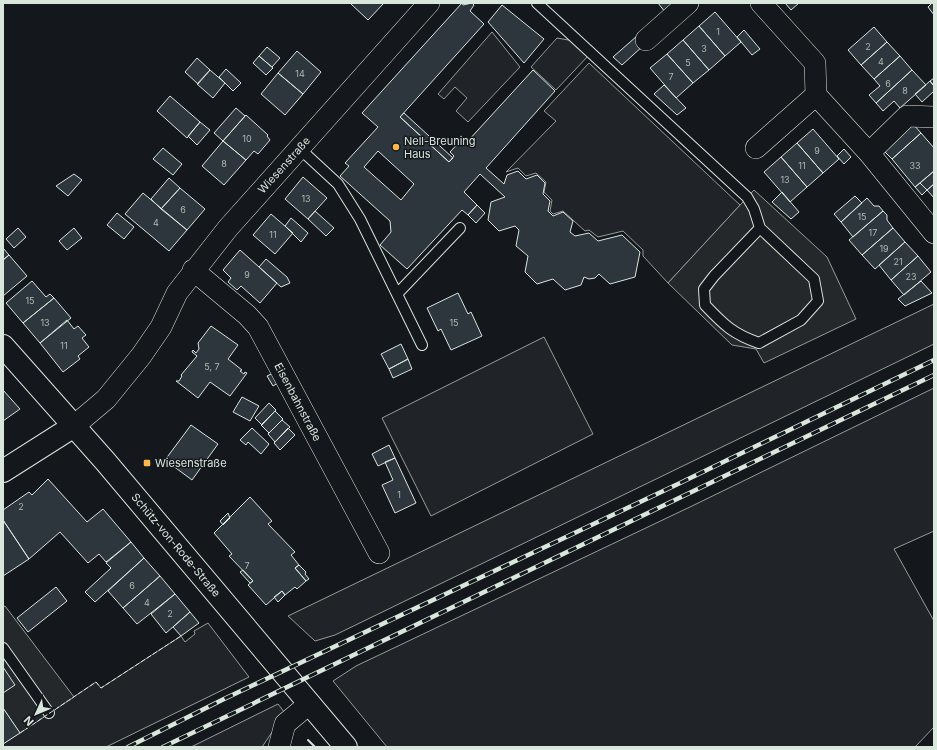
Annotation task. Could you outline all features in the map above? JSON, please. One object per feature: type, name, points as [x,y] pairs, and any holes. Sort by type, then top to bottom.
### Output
[{"type":"main road","name":"Schütz-von-Rode-Straße","points":[[3,346],[74,426],[346,747]]},
{"type":"main road","points":[[3,471],[74,426]]},
{"type":"street","name":"Wiesenstraße","points":[[74,426],[106,399],[141,356],[161,327],[177,293],[193,270],[299,148],[429,3]]},
{"type":"street","points":[[646,40],[688,3]]},
{"type":"street","points":[[761,3],[815,63],[816,95],[869,153],[934,233]]},
{"type":"street","points":[[756,148],[816,95]]},
{"type":"street","points":[[869,153],[907,116],[934,117]]},
{"type":"street","name":"Eisenbahnstraße","points":[[193,270],[248,315],[258,327],[379,553]]},
{"type":"street","points":[[279,747],[285,724],[309,704]]},
{"type":"lane","points":[[537,3],[747,198],[754,209],[760,228],[814,279],[818,301],[801,320],[759,343],[741,337],[724,326],[705,305],[704,288],[760,228]]},
{"type":"lane","points":[[299,148],[338,184],[360,219],[398,293],[422,345]]},
{"type":"lane","points":[[398,293],[460,228]]},
{"type":"lane","points":[[3,648],[49,713]]},
{"type":"shaded area","points":[[492,32],[520,67],[468,122],[456,111],[467,98],[455,87],[444,99],[438,94]]},
{"type":"shaded area","points":[[557,38],[574,41],[589,55],[556,90],[531,67]]},
{"type":"shaded area","points":[[589,63],[740,205],[668,283],[643,256],[643,250],[623,231],[598,237],[589,230],[585,231],[563,211],[553,214],[550,211],[552,200],[544,192],[546,182],[536,173],[526,176],[518,168],[506,172],[556,121],[544,111]]},
{"type":"shaded area","points":[[754,190],[827,257],[856,319],[764,363],[756,349],[732,345],[668,283]]},
{"type":"shaded area","points":[[934,304],[934,344],[335,635],[315,641],[288,616]]},
{"type":"shaded area","points":[[544,337],[593,434],[431,516],[382,418]]},
{"type":"shaded area","points":[[934,388],[934,531],[894,549],[934,621],[934,727],[915,747],[387,747],[333,681],[356,666],[692,506]]},
{"type":"shaded area","points":[[5,606],[74,697],[20,733],[3,708],[3,607]]},
{"type":"shaded area","points":[[208,623],[249,677],[106,747],[3,747],[3,744],[96,682],[101,688],[181,636],[185,642],[195,634],[194,631]]},
{"type":"shaded area","points":[[278,704],[285,713],[262,747],[191,747]]},
{"type":"building","points":[[350,3],[384,3],[368,20]]},
{"type":"building","name":"Nell-Breuning Haus","points":[[462,3],[463,5],[472,3],[474,5],[470,11],[484,24],[400,117],[449,162],[454,156],[450,152],[463,138],[467,142],[533,70],[555,91],[486,168],[504,184],[507,175],[518,171],[526,179],[537,175],[545,183],[543,194],[550,201],[548,211],[553,216],[563,212],[573,221],[570,232],[575,236],[589,233],[598,241],[622,235],[640,252],[635,277],[610,284],[599,274],[595,278],[589,279],[584,277],[581,285],[565,290],[553,279],[537,284],[525,272],[528,256],[516,246],[519,230],[515,226],[499,231],[488,220],[491,202],[505,197],[480,174],[464,192],[477,205],[468,215],[462,210],[407,269],[380,245],[391,232],[390,221],[340,176],[349,166],[345,163],[378,127],[362,113]],"holes":[[[378,151],[414,184],[401,200],[364,167]]]},
{"type":"building","points":[[658,3],[674,3],[665,12]]},
{"type":"building","points":[[785,3],[799,3],[791,10]]},
{"type":"building","points":[[934,3],[934,15],[928,7]]},
{"type":"building","points":[[502,5],[544,39],[524,63],[488,22]]},
{"type":"building","points":[[715,12],[741,42],[725,56],[699,26]]},
{"type":"building","points":[[699,26],[725,56],[709,70],[683,40]]},
{"type":"building","points":[[874,27],[887,42],[861,65],[848,50]]},
{"type":"building","points":[[744,30],[760,49],[752,55],[737,37]]},
{"type":"building","points":[[637,36],[644,45],[622,65],[613,57]]},
{"type":"building","points":[[683,40],[709,70],[693,83],[667,54]]},
{"type":"building","points":[[887,42],[900,56],[874,79],[861,65]]},
{"type":"building","points":[[267,47],[280,58],[272,67],[259,56]]},
{"type":"building","points":[[297,51],[321,72],[303,94],[278,73]]},
{"type":"building","points":[[667,54],[693,83],[676,98],[650,68]]},
{"type":"building","points":[[259,56],[273,68],[266,75],[253,63]]},
{"type":"building","points":[[900,56],[912,70],[876,103],[869,95],[880,86],[874,79]]},
{"type":"building","points":[[197,58],[210,70],[198,84],[185,72]]},
{"type":"building","points":[[226,69],[241,83],[233,91],[219,77]]},
{"type":"building","points":[[210,70],[225,83],[213,98],[197,84]]},
{"type":"building","points":[[912,70],[926,85],[900,108],[894,101],[883,111],[876,103]]},
{"type":"building","points":[[278,73],[303,94],[285,115],[261,94]]},
{"type":"building","points":[[934,78],[934,86],[930,81]]},
{"type":"building","points":[[930,81],[934,86],[934,91],[922,102],[915,94]]},
{"type":"building","points":[[664,85],[686,108],[677,115],[654,94]]},
{"type":"building","points":[[170,96],[200,122],[187,138],[157,111]]},
{"type":"building","points":[[236,108],[245,116],[223,141],[214,133]]},
{"type":"building","points":[[404,113],[453,158],[449,162],[400,117]]},
{"type":"building","points":[[246,115],[268,135],[267,136],[270,140],[258,154],[254,151],[246,160],[223,141]]},
{"type":"building","points":[[200,122],[210,130],[197,145],[188,136]]},
{"type":"building","points":[[913,124],[921,133],[892,159],[883,150]]},
{"type":"building","points":[[813,129],[839,159],[823,173],[797,143]]},
{"type":"building","points":[[921,133],[934,148],[934,171],[915,187],[892,159]]},
{"type":"building","points":[[223,141],[246,160],[224,185],[202,166]]},
{"type":"building","points":[[797,143],[823,173],[807,187],[781,157]]},
{"type":"building","points":[[163,148],[182,164],[173,175],[153,159]]},
{"type":"building","points":[[844,149],[851,157],[844,164],[837,156]]},
{"type":"building","points":[[781,157],[807,187],[790,202],[764,172]]},
{"type":"building","points":[[934,171],[934,184],[927,190],[920,183]]},
{"type":"building","points":[[74,174],[82,180],[68,196],[56,186]]},
{"type":"building","points":[[303,177],[327,198],[308,219],[285,199]]},
{"type":"building","points":[[169,178],[180,188],[161,209],[151,199]]},
{"type":"building","points":[[920,183],[927,190],[922,195],[915,187]]},
{"type":"building","points":[[934,184],[934,198],[927,190]]},
{"type":"building","points":[[180,188],[205,209],[187,230],[161,209]]},
{"type":"building","points":[[782,192],[799,212],[791,219],[772,202]]},
{"type":"building","points":[[143,193],[187,230],[169,251],[125,214]]},
{"type":"building","points":[[855,196],[862,203],[841,222],[834,214]]},
{"type":"building","points":[[867,198],[874,206],[879,206],[883,211],[853,237],[841,222]]},
{"type":"building","points":[[477,205],[485,213],[476,223],[468,215]]},
{"type":"building","points":[[315,211],[334,228],[326,236],[308,219]]},
{"type":"building","points":[[883,211],[887,215],[887,220],[893,228],[862,255],[849,240]]},
{"type":"building","points":[[117,213],[134,227],[124,239],[107,225]]},
{"type":"building","points":[[271,214],[293,233],[275,254],[253,235]]},
{"type":"building","points":[[291,218],[308,233],[301,242],[285,226]]},
{"type":"building","points":[[18,228],[26,237],[14,248],[6,239]]},
{"type":"building","points":[[74,228],[82,238],[67,250],[59,241]]},
{"type":"building","points":[[893,228],[905,242],[875,269],[862,255]]},
{"type":"building","points":[[905,242],[918,256],[891,280],[879,265]]},
{"type":"building","points":[[3,248],[9,255],[3,260]]},
{"type":"building","points":[[240,250],[277,283],[260,303],[241,286],[237,290],[228,282],[231,278],[223,270]]},
{"type":"building","points":[[9,255],[27,276],[3,296],[3,260]]},
{"type":"building","points":[[918,256],[931,272],[904,295],[891,280]]},
{"type":"building","points":[[266,259],[287,277],[290,283],[281,287],[259,267]]},
{"type":"building","points":[[32,281],[46,297],[50,294],[54,298],[23,323],[6,303]]},
{"type":"building","points":[[921,281],[932,293],[905,306],[898,299]]},
{"type":"building","points":[[458,293],[468,314],[471,312],[482,336],[451,350],[441,329],[438,331],[427,308]]},
{"type":"building","points":[[54,298],[71,318],[40,343],[23,323]]},
{"type":"building","points":[[67,320],[74,329],[78,326],[86,335],[82,338],[89,347],[78,356],[80,359],[63,372],[40,343]]},
{"type":"building","points":[[211,326],[238,345],[228,359],[242,370],[240,371],[244,374],[245,372],[247,373],[230,396],[210,382],[198,398],[176,381],[179,381],[182,376],[181,375],[197,356],[192,352],[193,350],[196,353],[199,349],[198,343]]},
{"type":"building","points":[[401,344],[408,359],[389,369],[381,354]]},
{"type":"building","points":[[408,359],[412,369],[393,378],[389,369]]},
{"type":"building","points":[[275,372],[281,381],[273,386],[267,376]]},
{"type":"building","points":[[3,390],[20,409],[3,421]]},
{"type":"building","points":[[242,397],[259,406],[250,421],[233,412]]},
{"type":"building","points":[[269,403],[276,410],[262,425],[255,418]]},
{"type":"building","points":[[275,411],[283,419],[269,433],[261,425]]},
{"type":"building","points":[[282,420],[290,427],[275,442],[268,434]]},
{"type":"building","points":[[191,425],[218,444],[192,480],[165,460]]},
{"type":"building","points":[[252,428],[269,444],[261,454],[248,442],[246,445],[240,440]]},
{"type":"building","points":[[288,428],[295,435],[280,450],[274,443]]},
{"type":"building","points":[[389,445],[395,458],[378,466],[372,454]]},
{"type":"building","points":[[395,458],[416,503],[395,513],[382,485],[393,480],[385,462]]},
{"type":"building","points":[[48,479],[87,522],[103,509],[131,542],[106,562],[99,554],[88,563],[60,532],[29,559],[3,520],[3,510],[29,492],[32,495]]},
{"type":"building","points":[[250,497],[272,521],[268,524],[295,552],[291,555],[299,565],[295,568],[306,581],[297,589],[295,587],[285,595],[282,591],[266,605],[248,585],[253,581],[229,556],[232,554],[214,533]]},
{"type":"building","points":[[228,513],[230,518],[223,525],[220,521]]},
{"type":"building","points":[[3,520],[29,559],[3,576]]},
{"type":"building","points":[[131,542],[144,558],[95,602],[85,592],[111,568],[106,563]]},
{"type":"building","points":[[144,558],[160,576],[123,608],[108,591]]},
{"type":"building","points":[[299,565],[306,572],[305,574],[309,579],[306,581],[295,568]]},
{"type":"building","points":[[243,570],[253,581],[250,583],[240,572]]},
{"type":"building","points":[[160,576],[175,594],[137,624],[123,608]]},
{"type":"building","points":[[56,587],[67,601],[28,632],[17,618]]},
{"type":"building","points":[[282,591],[285,595],[278,602],[274,597]]},
{"type":"building","points":[[175,594],[190,612],[166,633],[151,614]]},
{"type":"building","points":[[190,612],[199,623],[181,636],[173,627]]},
{"type":"building","points":[[3,667],[15,685],[3,693]]},
{"type":"building","points":[[3,708],[20,733],[3,744]]},
{"type":"railway","points":[[128,747],[224,699],[678,484],[934,360]]},
{"type":"railway","points":[[163,747],[934,375]]},
{"type":"fence","points":[[20,733],[96,682],[101,688],[181,636]]},
{"type":"wall","points":[[308,740],[315,747]]},
{"type":"place","name":"Nell-Breuning Haus","points":[[396,147]]},
{"type":"place","name":"Wiesenstraße","points":[[147,463]]}]
